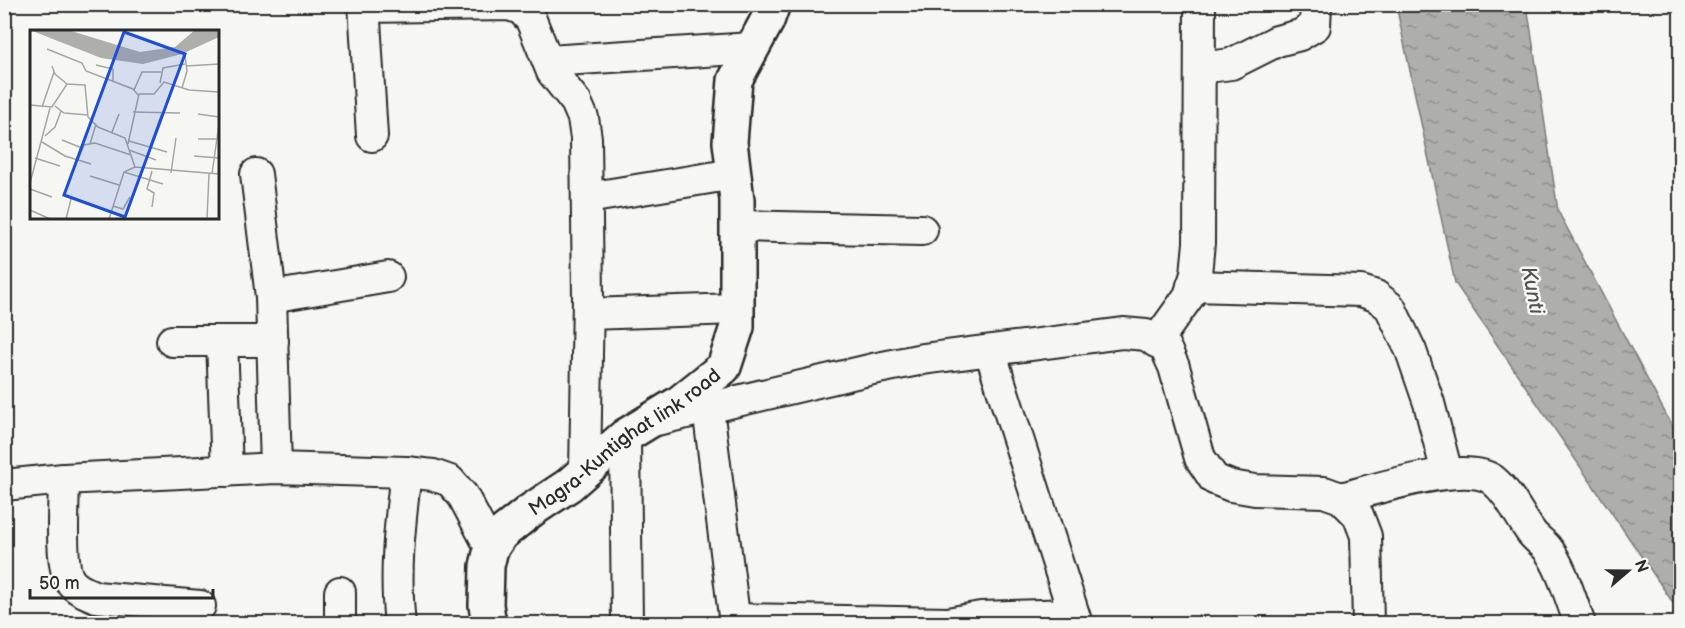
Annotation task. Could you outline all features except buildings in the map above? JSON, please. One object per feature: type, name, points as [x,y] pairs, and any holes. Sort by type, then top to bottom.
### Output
[{"type":"street","name":"Magra-Kuntighat link road","points":[[491,549],[501,534],[530,511],[569,485],[637,429],[679,403],[724,367],[737,327],[737,226],[730,142],[735,80],[773,4]]},
{"type":"street","points":[[1156,342],[1189,296],[1196,274],[1199,243],[1200,4]]},
{"type":"street","points":[[1200,68],[1231,64],[1277,41],[1300,35],[1315,26],[1316,4]]},
{"type":"street","points":[[372,136],[364,6],[509,6],[521,9],[531,20],[552,72],[576,102],[583,118],[586,138],[588,314],[585,471]]},
{"type":"street","points":[[548,61],[752,48]]},
{"type":"street","points":[[256,174],[272,297],[276,468]]},
{"type":"street","points":[[587,198],[734,174]]},
{"type":"street","points":[[737,226],[922,230]]},
{"type":"street","points":[[272,297],[388,277]]},
{"type":"street","points":[[1192,286],[1360,291],[1376,296],[1390,307],[1411,351],[1429,403],[1447,473]]},
{"type":"street","points":[[588,314],[737,309]]},
{"type":"street","points":[[627,624],[637,429],[708,408],[923,359],[1123,333],[1146,335],[1165,346],[1174,367],[1200,458],[1214,479],[1231,486],[1255,490],[1324,492],[1341,498],[1358,515],[1366,536],[1368,624]]},
{"type":"street","points":[[172,341],[273,341]]},
{"type":"street","points":[[222,341],[227,471]]},
{"type":"street","points":[[708,408],[735,621],[948,623],[981,617],[1075,619],[990,351]]},
{"type":"street","points":[[4,485],[64,479],[276,468],[406,472],[433,476],[450,481],[463,496],[491,549],[487,566],[486,605],[489,624]]},
{"type":"street","points":[[400,624],[397,598],[398,547],[406,472]]},
{"type":"street","points":[[1341,498],[1447,473],[1474,473],[1490,478],[1507,493],[1532,533],[1547,549],[1557,566],[1580,624]]},
{"type":"street","points":[[64,479],[65,568],[71,582],[82,591],[96,597],[200,606]]},
{"type":"street","points":[[340,592],[340,624]]},
{"type":"water","name":"Kunti","points":[[1396,5],[1527,5],[1558,211],[1680,441],[1680,613],[1455,283]]}]
